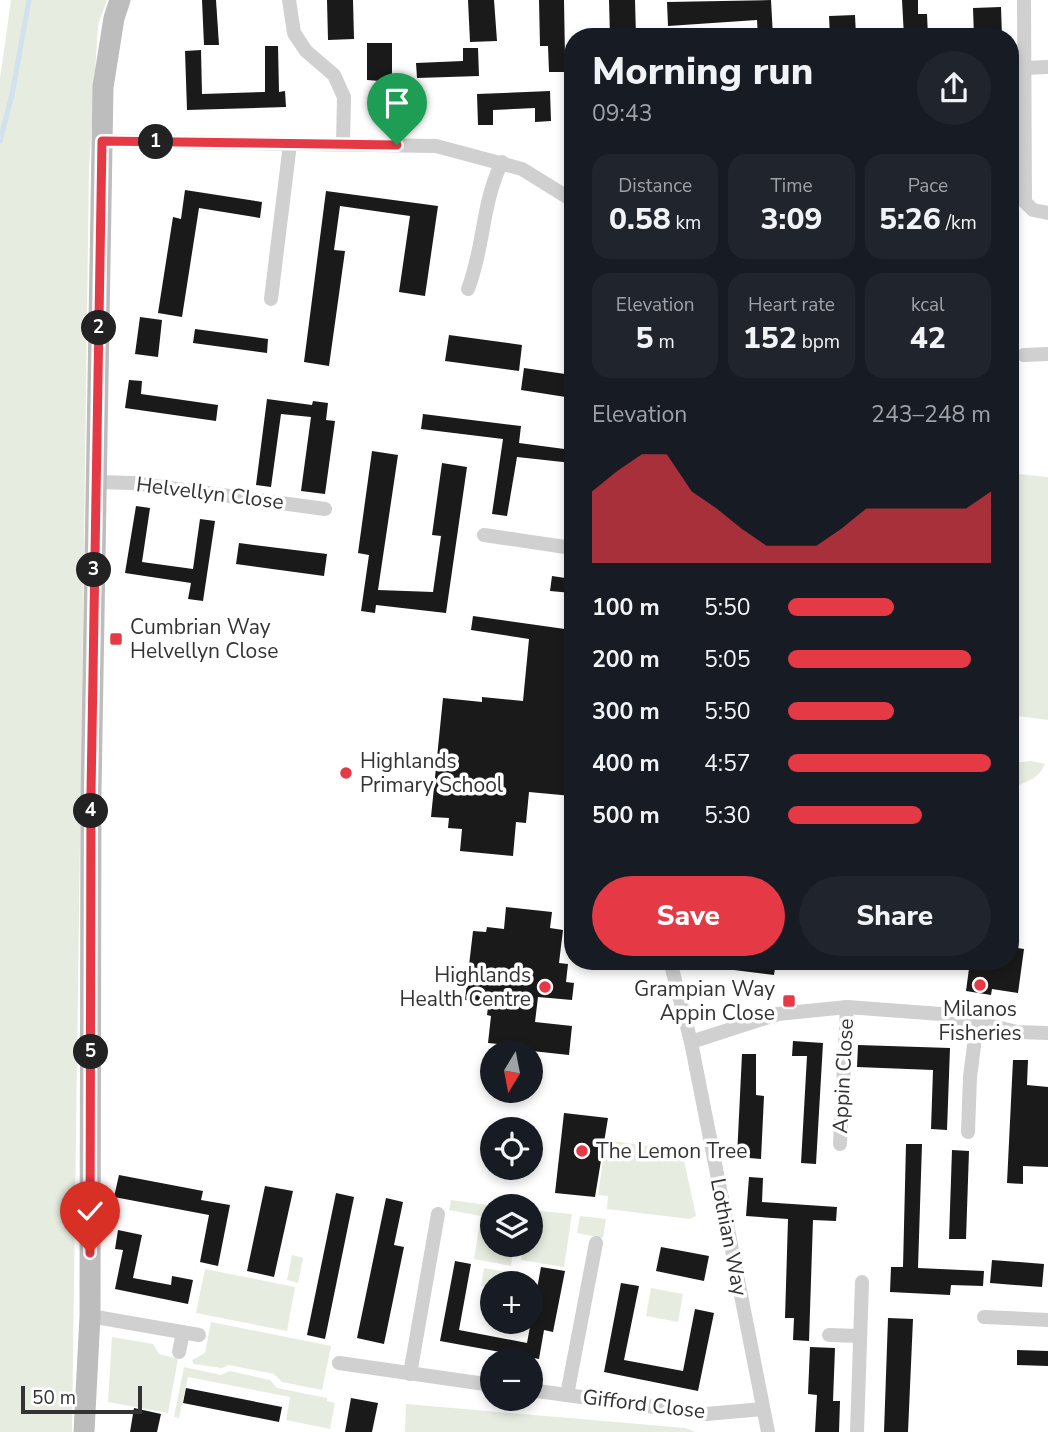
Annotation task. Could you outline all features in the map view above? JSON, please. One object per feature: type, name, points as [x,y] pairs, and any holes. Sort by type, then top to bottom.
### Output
[{"type":"street","points":[[83,1432],[90,1316],[94,482],[103,87],[114,18],[120,0]]},
{"type":"street","points":[[289,0],[293,33],[306,51],[334,75],[344,97],[344,144]]},
{"type":"street","points":[[1024,0],[1025,202],[1033,211],[1046,213]]},
{"type":"street","points":[[1024,68],[1048,67]]},
{"type":"street","points":[[102,141],[436,146],[522,169],[564,195]]},
{"type":"street","points":[[271,299],[290,144]]},
{"type":"street","points":[[468,289],[478,262],[489,190],[502,162]]},
{"type":"street","points":[[1024,355],[1048,354]]},
{"type":"street","name":"Helvellyn Close","points":[[94,482],[133,483],[325,509]]},
{"type":"street","points":[[484,535],[564,547]]},
{"type":"street","name":"Lothian Way","points":[[672,970],[691,1042],[768,1432]]},
{"type":"street","points":[[691,1042],[778,1014],[847,1007],[906,1010],[1017,1032],[1048,1033]]},
{"type":"street","name":"Appin Close","points":[[840,1144],[847,1007]]},
{"type":"street","points":[[968,1132],[970,1077],[977,1022]]},
{"type":"street","points":[[410,1374],[438,1214]]},
{"type":"street","name":"Gifford Close","points":[[567,1395],[596,1243]]},
{"type":"street","points":[[858,1432],[862,1282]]},
{"type":"street","points":[[90,1316],[198,1335]]},
{"type":"street","points":[[984,1317],[1048,1320]]},
{"type":"street","points":[[179,1352],[183,1332]]},
{"type":"street","points":[[829,1335],[860,1336]]},
{"type":"street","points":[[339,1363],[480,1383]]},
{"type":"street","name":"Gifford Close","points":[[543,1392],[706,1413],[763,1409]]},
{"type":"shaded area","points":[[11,0],[107,0],[98,25],[89,169],[72,1432],[0,1432],[0,79]]},
{"type":"shaded area","points":[[1019,474],[1048,477],[1048,720],[1019,716]]},
{"type":"shaded area","points":[[1019,762],[1045,764],[1037,776],[1019,785]]},
{"type":"shaded area","points":[[606,1140],[682,1151],[696,1216],[690,1219],[607,1209],[608,1196],[598,1195]]},
{"type":"shaded area","points":[[451,1200],[480,1204],[480,1216],[449,1210]]},
{"type":"shaded area","points":[[543,1211],[572,1214],[564,1267],[521,1260],[522,1257],[543,1257]]},
{"type":"shaded area","points":[[580,1216],[606,1219],[603,1238],[577,1233]]},
{"type":"shaded area","points":[[480,1222],[480,1257],[512,1257],[511,1266],[474,1259]]},
{"type":"shaded area","points":[[292,1255],[303,1258],[298,1283],[287,1280]]},
{"type":"shaded area","points":[[205,1269],[295,1287],[287,1331],[196,1313]]},
{"type":"shaded area","points":[[651,1288],[683,1294],[678,1322],[646,1316]]},
{"type":"shaded area","points":[[211,1322],[331,1346],[322,1390],[282,1382],[274,1374],[229,1365],[222,1368],[194,1364],[192,1360],[205,1353]]},
{"type":"shaded area","points":[[112,1337],[153,1344],[159,1354],[178,1359],[168,1413],[108,1402]]},
{"type":"shaded area","points":[[184,1367],[221,1375],[230,1371],[270,1380],[277,1388],[327,1398],[327,1401],[335,1403],[330,1429],[286,1420],[290,1397],[188,1377],[179,1418],[174,1417]]},
{"type":"shaded area","points":[[406,1404],[685,1428],[695,1432],[405,1432]]},
{"type":"building","points":[[202,0],[216,0],[219,45],[204,45]]},
{"type":"building","points":[[327,0],[353,0],[354,39],[328,40]]},
{"type":"building","points":[[468,0],[494,0],[497,41],[470,42]]},
{"type":"building","points":[[539,0],[564,0],[564,72],[549,72],[548,46],[540,46]]},
{"type":"building","points":[[609,0],[635,0],[636,28],[610,28]]},
{"type":"building","points":[[771,0],[773,28],[757,28],[757,20],[668,26],[667,2]]},
{"type":"building","points":[[902,0],[918,0],[918,14],[927,14],[928,28],[904,28]]},
{"type":"building","points":[[1001,7],[1002,28],[974,28],[973,8]]},
{"type":"building","points":[[855,15],[856,28],[830,28],[829,16]]},
{"type":"building","points":[[367,43],[392,43],[392,96],[404,96],[404,121],[380,121],[380,81],[367,80]]},
{"type":"building","points":[[265,46],[278,46],[279,92],[285,91],[286,107],[187,110],[185,51],[201,50],[202,94],[265,92]]},
{"type":"building","points":[[463,48],[478,48],[479,76],[417,78],[416,63],[463,61]]},
{"type":"building","points":[[550,91],[551,121],[535,122],[535,108],[493,110],[493,125],[478,125],[477,94]]},
{"type":"building","points":[[185,190],[262,202],[260,218],[199,208],[182,317],[158,313],[173,217],[181,219]]},
{"type":"building","points":[[326,191],[438,206],[425,296],[399,292],[410,216],[340,206],[334,250],[345,251],[329,366],[304,362]]},
{"type":"building","points":[[140,317],[162,320],[158,357],[135,354]]},
{"type":"building","points":[[195,329],[268,339],[267,353],[193,343]]},
{"type":"building","points":[[449,335],[522,345],[519,371],[445,361]]},
{"type":"building","points":[[524,368],[564,374],[564,397],[521,390]]},
{"type":"building","points":[[129,380],[142,381],[141,394],[218,405],[216,421],[125,408]]},
{"type":"building","points":[[267,399],[312,405],[313,401],[328,403],[326,420],[335,421],[325,494],[301,491],[311,417],[281,414],[271,487],[256,485]]},
{"type":"building","points":[[423,414],[521,426],[519,443],[564,449],[564,462],[517,457],[507,516],[492,514],[503,439],[421,429]]},
{"type":"building","points":[[372,451],[398,455],[378,590],[433,592],[441,536],[432,535],[442,463],[467,467],[446,613],[376,605],[375,613],[361,611],[369,555],[358,553]]},
{"type":"building","points":[[136,506],[150,508],[142,562],[193,569],[200,519],[215,521],[203,601],[188,599],[191,583],[125,573]]},
{"type":"building","points":[[239,543],[327,554],[324,576],[236,564]]},
{"type":"building","points":[[552,576],[564,578],[564,592],[550,591]]},
{"type":"building","points":[[473,616],[564,629],[564,795],[529,792],[526,823],[516,822],[513,856],[460,851],[462,829],[448,828],[449,818],[431,817],[443,698],[482,702],[482,697],[523,701],[529,639],[471,630]]},
{"type":"building","name":"Highlands Health Centre","points":[[506,907],[552,912],[550,928],[563,930],[559,963],[564,964],[564,970],[567,970],[566,982],[574,983],[572,1000],[538,997],[535,1022],[572,1026],[569,1055],[543,1052],[543,1040],[488,1040],[491,1016],[487,1015],[488,1007],[481,1006],[481,1001],[465,1000],[473,931],[486,932],[487,927],[504,929]]},
{"type":"building","points":[[1019,948],[1024,949],[1018,993],[992,989],[991,995],[966,991],[969,970],[1019,970]]},
{"type":"building","points":[[734,970],[775,970],[774,975]]},
{"type":"building","points":[[793,1041],[823,1043],[816,1164],[801,1163],[807,1056],[792,1056]]},
{"type":"building","points":[[858,1045],[950,1048],[947,1130],[931,1129],[933,1070],[857,1067]]},
{"type":"building","points":[[742,1054],[756,1054],[756,1095],[764,1096],[761,1159],[737,1157]]},
{"type":"building","points":[[1013,1060],[1028,1060],[1027,1085],[1048,1087],[1048,1167],[1023,1166],[1023,1184],[1007,1183]]},
{"type":"building","name":"The Lemon Tree","points":[[564,1113],[608,1118],[595,1197],[555,1193]]},
{"type":"building","points":[[906,1144],[922,1144],[918,1268],[984,1271],[983,1286],[951,1285],[950,1295],[890,1292],[891,1267],[903,1267]]},
{"type":"building","points":[[952,1150],[969,1151],[966,1239],[949,1239]]},
{"type":"building","points":[[119,1175],[203,1191],[201,1200],[230,1205],[218,1266],[200,1262],[209,1215],[114,1197]]},
{"type":"building","points":[[749,1177],[763,1178],[762,1202],[837,1207],[836,1221],[813,1220],[809,1341],[793,1340],[794,1318],[785,1318],[788,1219],[746,1216]]},
{"type":"building","points":[[265,1186],[293,1191],[274,1277],[247,1271]]},
{"type":"building","points":[[336,1193],[354,1197],[325,1339],[307,1335]]},
{"type":"building","points":[[386,1198],[403,1202],[394,1245],[404,1247],[384,1344],[357,1338]]},
{"type":"building","points":[[118,1230],[142,1235],[133,1278],[171,1285],[172,1276],[193,1280],[188,1304],[115,1289],[123,1250],[115,1249]]},
{"type":"building","points":[[661,1247],[709,1256],[704,1281],[656,1271]]},
{"type":"building","points":[[992,1260],[1044,1264],[1042,1287],[990,1283]]},
{"type":"building","points":[[455,1261],[471,1264],[459,1330],[527,1343],[529,1334],[543,1334],[541,1267],[565,1271],[553,1332],[544,1330],[541,1348],[480,1348],[440,1341]]},
{"type":"building","points":[[621,1283],[639,1286],[624,1360],[683,1371],[695,1309],[714,1313],[698,1391],[604,1372]]},
{"type":"building","points":[[888,1318],[913,1319],[908,1432],[884,1432]]},
{"type":"building","points":[[810,1347],[835,1348],[833,1401],[840,1401],[839,1432],[815,1432],[817,1395],[808,1394]]},
{"type":"building","points":[[1017,1350],[1048,1351],[1048,1366],[1017,1365]]},
{"type":"building","points":[[186,1388],[282,1407],[279,1422],[183,1403]]},
{"type":"building","points":[[351,1398],[378,1403],[372,1432],[345,1432]]},
{"type":"building","points":[[134,1408],[161,1414],[157,1432],[130,1432]]},
{"type":"waterway","points":[[0,141],[12,95],[29,0]]},
{"type":"place","name":"Cumbrian Way Helvellyn Close","points":[[116,639]]},
{"type":"place","name":"Highlands Primary School","points":[[346,773]]},
{"type":"place","name":"Milanos Fisheries","points":[[980,985]]},
{"type":"place","name":"Highlands Health Centre","points":[[545,987]]},
{"type":"place","name":"Grampian Way Appin Close","points":[[789,1001]]},
{"type":"place","name":"The Lemon Tree","points":[[582,1151]]},
{"type":"route","points":[[90,1253],[94,482],[102,141],[397,145]]}]
